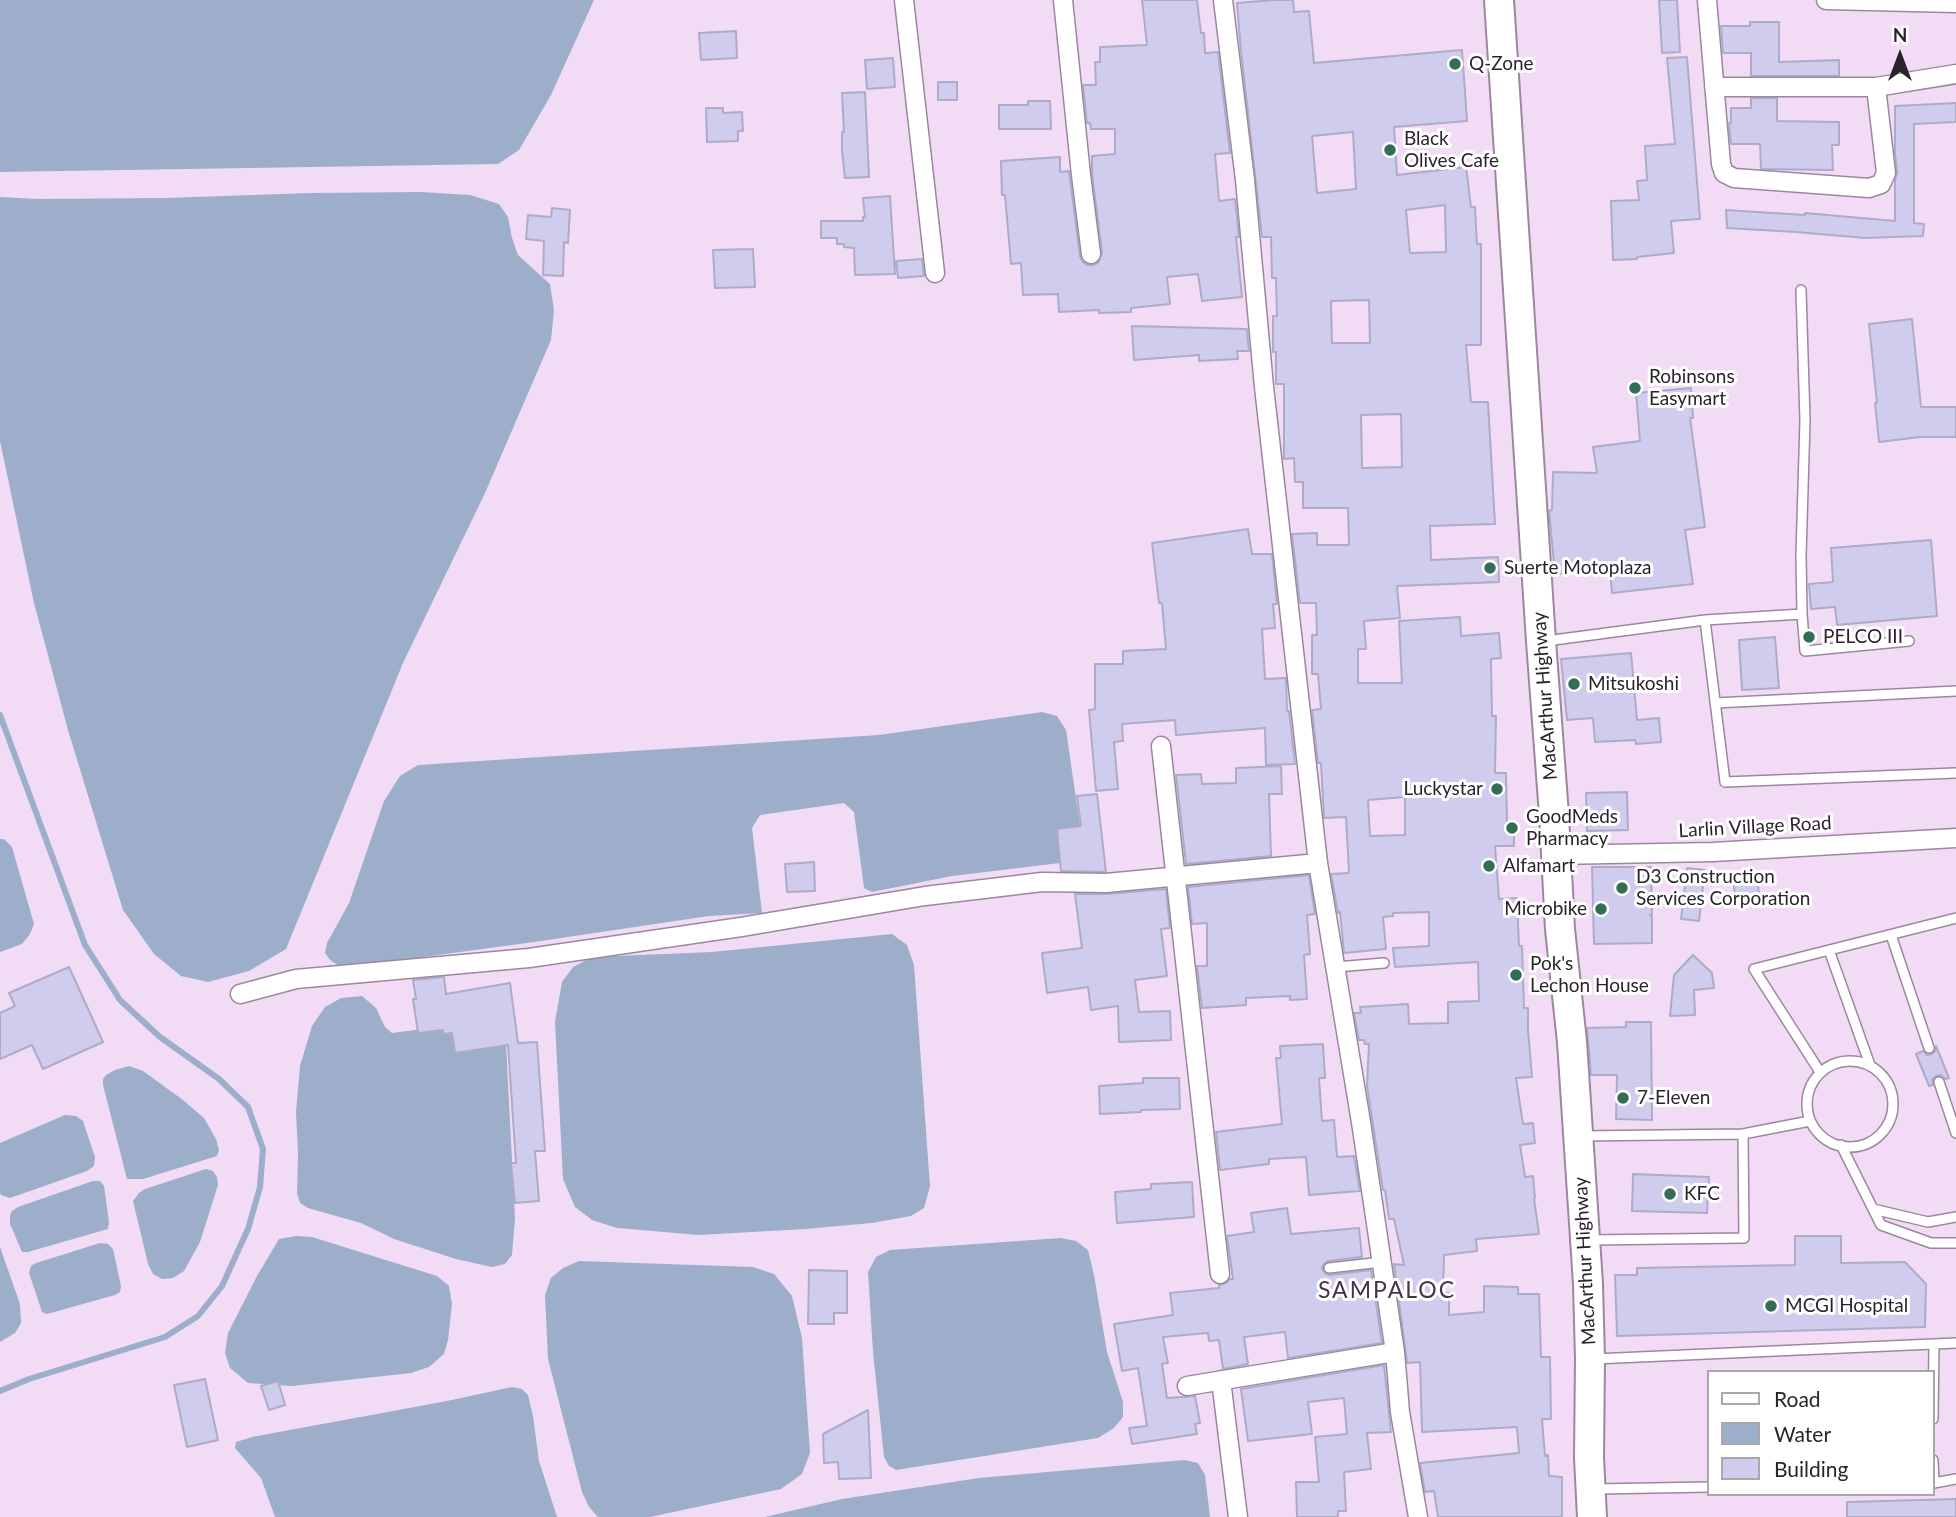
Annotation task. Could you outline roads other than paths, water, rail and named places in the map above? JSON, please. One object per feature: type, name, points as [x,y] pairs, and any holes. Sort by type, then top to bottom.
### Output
[{"type":"highway","name":"MacArthur Highway","points":[[1499,0],[1555,815],[1560,929],[1579,1136],[1588,1284],[1592,1517]]},
{"type":"street","points":[[904,0],[934,273]]},
{"type":"street","points":[[1063,0],[1091,254]]},
{"type":"street","points":[[1223,0],[1245,180],[1264,387],[1318,863],[1382,1262],[1395,1352],[1400,1412],[1418,1517]]},
{"type":"street","points":[[1707,0],[1721,164],[1724,173],[1734,178],[1869,188],[1881,184],[1886,173],[1877,88]]},
{"type":"street","points":[[1826,0],[1956,3]]},
{"type":"street","points":[[1714,87],[1877,88],[1956,74]]},
{"type":"street","points":[[1161,746],[1220,1276]]},
{"type":"street","name":"Larlin Village Road","points":[[1556,855],[1713,852],[1956,838]]},
{"type":"street","points":[[240,994],[296,979],[529,958],[741,927],[925,896],[1042,882],[1106,883],[1318,863]]},
{"type":"street","points":[[1187,1386],[1395,1352]]},
{"type":"street","points":[[1221,1380],[1238,1517]]},
{"type":"lane","points":[[1801,290],[1805,421],[1801,555],[1805,651],[1909,641]]},
{"type":"lane","points":[[1541,641],[1705,620],[1802,614]]},
{"type":"lane","points":[[1705,620],[1725,782],[1956,772]]},
{"type":"lane","points":[[1716,703],[1956,691]]},
{"type":"lane","points":[[1820,1072],[1754,969],[1956,918]]},
{"type":"lane","points":[[1891,936],[1929,1048]]},
{"type":"lane","points":[[1829,950],[1870,1065]]},
{"type":"lane","points":[[1336,967],[1384,963]]},
{"type":"lane","points":[[1839,1062],[1870,1065],[1890,1088],[1893,1108],[1891,1119],[1879,1136],[1870,1142],[1841,1145],[1822,1137],[1810,1121],[1807,1100],[1809,1090],[1820,1072],[1839,1062]]},
{"type":"lane","points":[[1939,1082],[1956,1133]]},
{"type":"lane","points":[[1579,1136],[1743,1134],[1810,1121]]},
{"type":"lane","points":[[1584,1241],[1744,1238],[1743,1134]]},
{"type":"lane","points":[[1841,1145],[1881,1225],[1931,1243],[1956,1243]]},
{"type":"lane","points":[[1873,1209],[1928,1222],[1956,1217]]},
{"type":"lane","points":[[1329,1268],[1382,1262]]},
{"type":"lane","points":[[1590,1359],[1956,1343]]},
{"type":"lane","points":[[1934,1344],[1934,1370]]},
{"type":"lane","points":[[1935,1483],[1956,1479]]},
{"type":"lane","points":[[1590,1489],[1708,1487]]},
{"type":"water","points":[[0,0],[594,0],[551,95],[519,150],[498,164],[0,172]]},
{"type":"water","points":[[421,192],[470,195],[499,204],[508,217],[518,255],[550,284],[554,310],[551,340],[485,493],[403,663],[286,949],[249,971],[208,982],[181,976],[154,954],[123,910],[68,730],[34,603],[0,441],[0,197],[165,198]]},
{"type":"water","points":[[1042,712],[1057,716],[1066,730],[1085,860],[952,876],[872,892],[864,888],[854,812],[844,803],[760,815],[752,828],[762,913],[709,916],[342,968],[325,953],[327,943],[349,903],[384,801],[400,776],[418,765],[879,735]]},
{"type":"water","points":[[0,839],[4,839],[12,847],[34,924],[22,944],[0,952]]},
{"type":"water","points":[[892,934],[907,945],[914,965],[930,1186],[924,1208],[911,1216],[872,1223],[699,1235],[617,1228],[592,1220],[575,1207],[563,1179],[555,1022],[562,982],[573,967],[592,957],[712,952]]},
{"type":"water","points":[[362,996],[376,1008],[385,1027],[392,1033],[453,1025],[506,1044],[515,1218],[512,1255],[505,1264],[492,1267],[456,1259],[394,1239],[361,1223],[308,1208],[300,1203],[297,1194],[296,1112],[300,1066],[312,1026],[325,1007],[341,998]]},
{"type":"water","points":[[129,1066],[143,1071],[204,1118],[216,1139],[219,1150],[217,1156],[143,1179],[127,1179],[103,1079],[115,1070]]},
{"type":"water","points":[[65,1115],[76,1116],[83,1121],[95,1157],[94,1166],[87,1171],[10,1198],[1,1195],[0,1143]]},
{"type":"water","points":[[206,1169],[213,1171],[218,1185],[200,1242],[184,1271],[173,1278],[162,1279],[153,1274],[148,1264],[133,1201],[145,1189]]},
{"type":"water","points":[[93,1181],[100,1181],[104,1186],[108,1229],[22,1252],[10,1224],[12,1211]]},
{"type":"water","points":[[312,1237],[437,1276],[449,1286],[452,1304],[444,1354],[429,1367],[411,1373],[292,1386],[248,1383],[230,1368],[225,1353],[228,1333],[279,1239]]},
{"type":"water","points":[[1061,1238],[1076,1241],[1088,1250],[1107,1352],[1123,1402],[1123,1417],[1114,1428],[1098,1438],[896,1470],[889,1466],[884,1457],[868,1272],[876,1257],[890,1250]]},
{"type":"water","points":[[100,1243],[108,1244],[113,1249],[120,1292],[47,1314],[42,1312],[29,1273],[31,1266]]},
{"type":"water","points":[[0,1247],[20,1304],[21,1323],[15,1333],[0,1342]]},
{"type":"water","points":[[579,1261],[753,1267],[774,1274],[792,1296],[802,1338],[810,1453],[802,1474],[781,1489],[650,1517],[598,1517],[589,1507],[582,1492],[548,1359],[545,1295],[551,1278],[563,1268]]},
{"type":"water","points":[[512,1387],[522,1389],[528,1395],[539,1461],[557,1517],[275,1517],[261,1478],[235,1448],[236,1442],[252,1437]]},
{"type":"water","points":[[1184,1460],[1198,1463],[1205,1475],[1210,1517],[765,1517],[842,1499],[979,1478]]},
{"type":"waterway","points":[[0,715],[85,945],[120,1000],[160,1037],[219,1079],[248,1107],[263,1149],[260,1187],[248,1229],[222,1286],[198,1316],[165,1337],[29,1379],[0,1391]]},
{"type":"place","name":"Q-Zone","points":[[1455,64]]},
{"type":"place","name":"Black Olives Cafe","points":[[1390,150]]},
{"type":"place","name":"Robinsons Easymart","points":[[1635,388]]},
{"type":"place","name":"Suerte Motoplaza","points":[[1490,568]]},
{"type":"place","name":"PELCO III","points":[[1809,637]]},
{"type":"place","name":"Mitsukoshi","points":[[1574,684]]},
{"type":"place","name":"Luckystar","points":[[1497,789]]},
{"type":"place","name":"GoodMeds Pharmacy","points":[[1512,828]]},
{"type":"place","name":"Alfamart","points":[[1489,866]]},
{"type":"place","name":"D3 Construction Services Corporation","points":[[1622,888]]},
{"type":"place","name":"Microbike","points":[[1601,909]]},
{"type":"place","name":"Pok's Lechon House","points":[[1516,975]]},
{"type":"place","name":"7-Eleven","points":[[1623,1098]]},
{"type":"place","name":"KFC","points":[[1670,1194]]},
{"type":"place","name":"MCGI Hospital","points":[[1771,1306]]},
{"type":"district","name":"SAMPALOC","points":[[1387,1291]]}]
